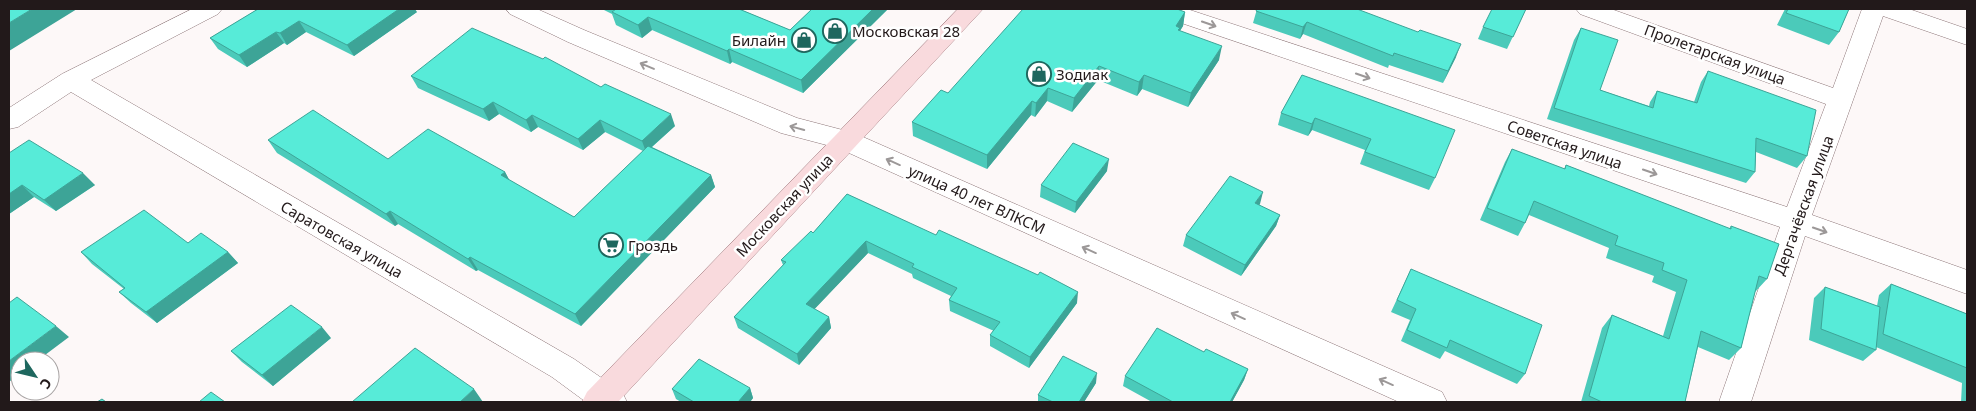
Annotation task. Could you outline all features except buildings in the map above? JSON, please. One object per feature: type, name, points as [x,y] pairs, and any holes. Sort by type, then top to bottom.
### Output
[{"type":"main road","name":"Московская улица","points":[[604,401],[845,140],[971,9]]},
{"type":"street","points":[[9,120],[71,80],[210,9]]},
{"type":"street","name":"улица 40 лет ВЛКСМ","points":[[518,9],[576,36],[790,126],[845,140],[1431,402]]},
{"type":"street","name":"Советская улица","points":[[1162,9],[1796,221],[1967,282]]},
{"type":"street","name":"Пролетарская улица","points":[[1588,9],[1842,100]]},
{"type":"street","name":"Дергачёвская улица","points":[[1735,402],[1796,221],[1874,9]]},
{"type":"street","points":[[1886,9],[1967,37]]},
{"type":"street","name":"Саратовская улица","points":[[71,80],[554,363],[604,401]]},
{"type":"place","name":"Московская 28","points":[[835,31]]},
{"type":"place","name":"Билайн","points":[[804,40]]},
{"type":"place","name":"Зодиак","points":[[1039,74]]},
{"type":"place","name":"Гроздь","points":[[611,245]]}]
